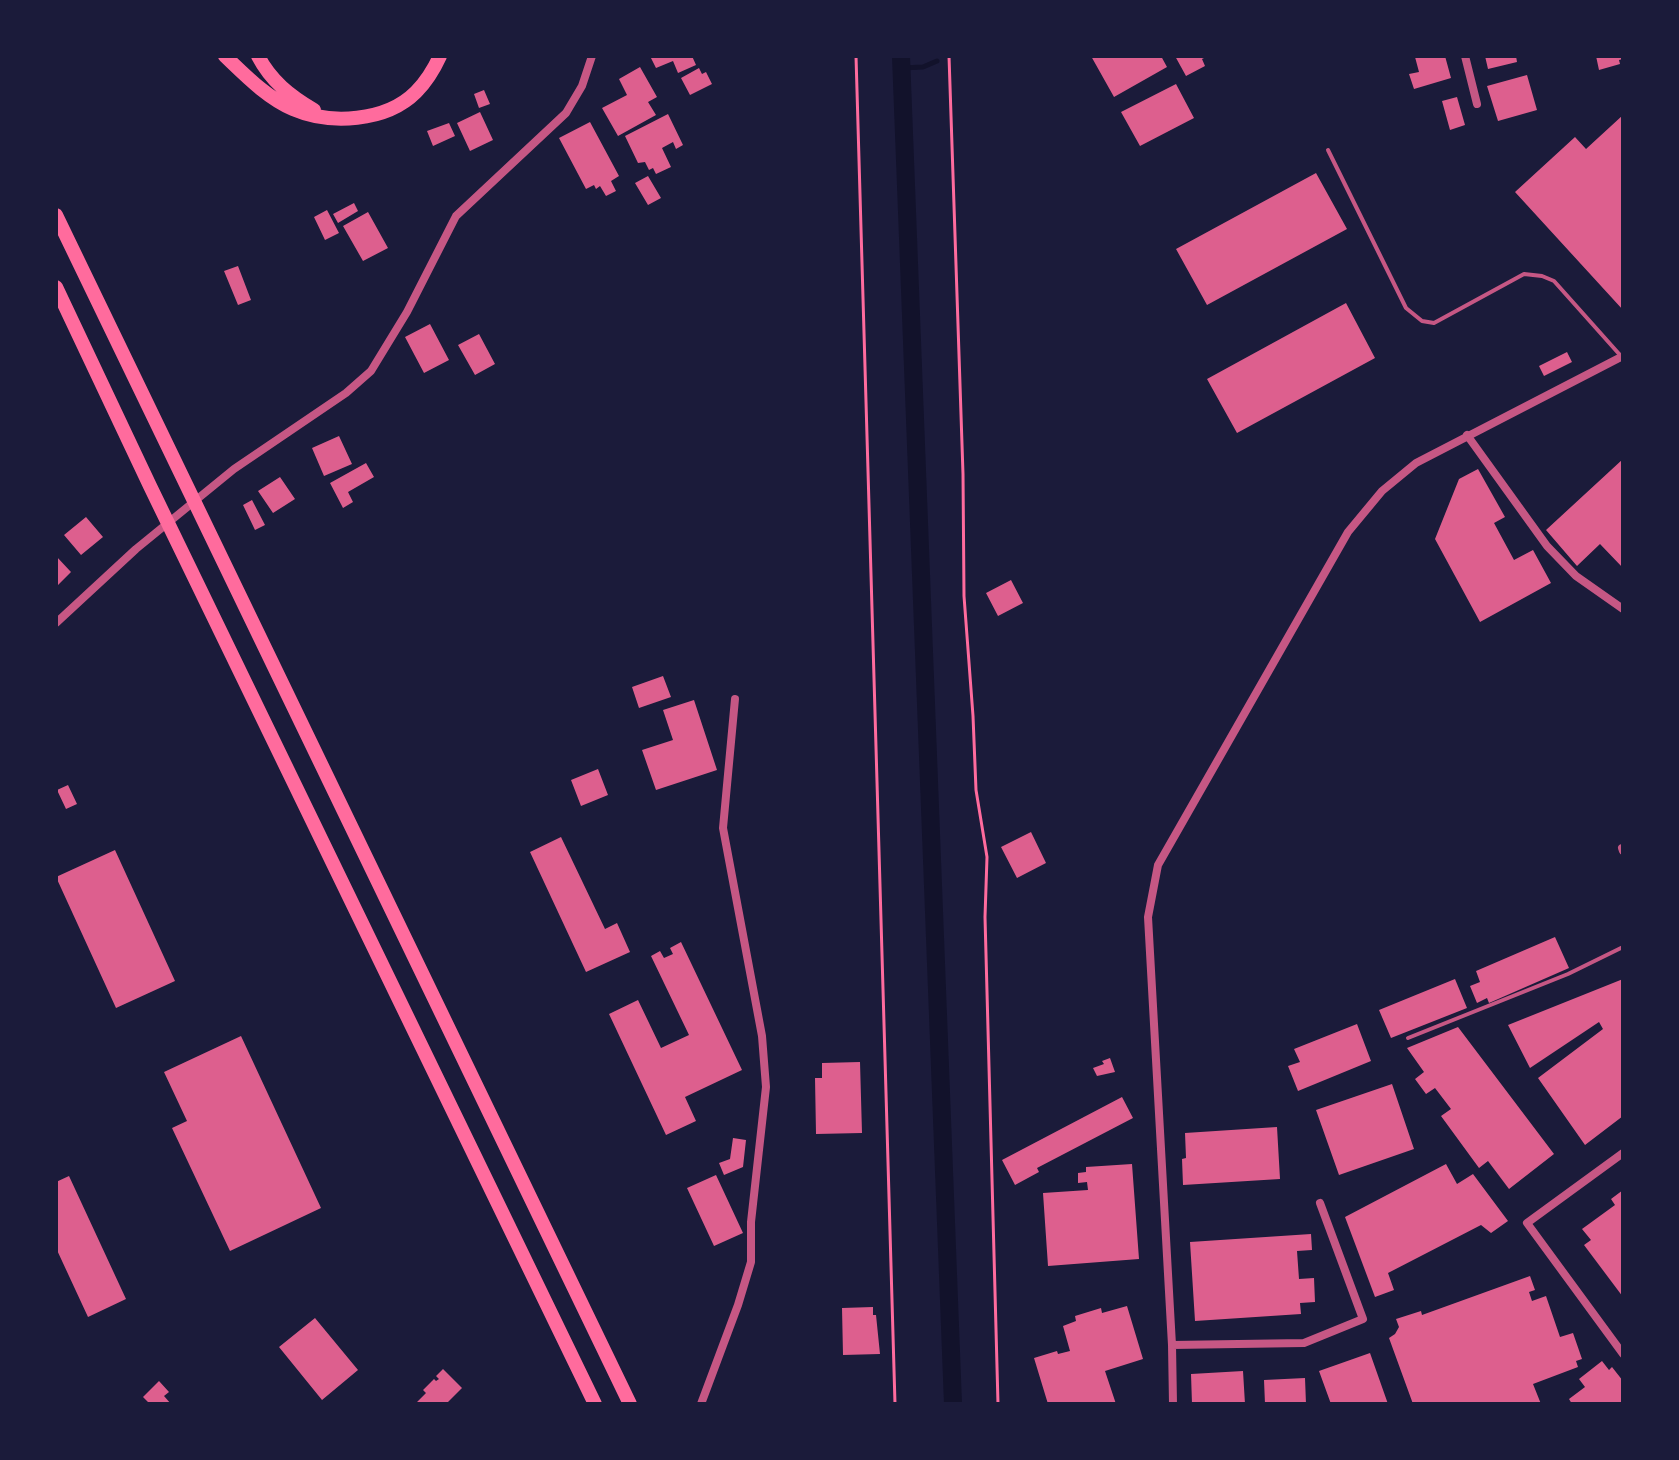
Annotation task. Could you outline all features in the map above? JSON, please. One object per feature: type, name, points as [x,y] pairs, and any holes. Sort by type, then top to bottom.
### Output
[{"type":"highway","points":[[225,56],[273,98],[292,109],[328,118],[370,115],[404,102],[417,92],[440,56]]},
{"type":"highway","points":[[258,56],[285,91],[328,118]]},
{"type":"highway","points":[[56,215],[630,1404]]},
{"type":"highway","points":[[56,287],[595,1404]]},
{"type":"street","points":[[56,623],[136,549],[234,469],[346,393],[371,371],[407,312],[456,216],[566,113],[582,86],[592,56]]},
{"type":"street","points":[[1465,56],[1477,104]]},
{"type":"street","points":[[1173,1404],[1148,917],[1158,865],[1348,532],[1382,491],[1416,463],[1622,356]]},
{"type":"street","points":[[1467,435],[1547,546],[1576,576],[1623,609]]},
{"type":"street","points":[[701,1404],[751,1262],[751,1222],[766,1087],[762,1036],[723,828],[735,699]]},
{"type":"street","points":[[1623,1153],[1527,1223],[1623,1354]]},
{"type":"street","points":[[1172,1345],[1304,1343],[1363,1319],[1320,1203]]},
{"type":"lane","points":[[1328,150],[1406,308],[1422,321],[1434,323],[1524,274],[1542,276],[1554,281],[1622,356]]},
{"type":"lane","points":[[1408,1038],[1553,980],[1623,947]]},
{"type":"path","points":[[856,56],[895,1404]]},
{"type":"path","points":[[949,56],[964,596],[976,790],[987,857],[985,917],[998,1404]]},
{"type":"building","points":[[650,56],[692,56],[696,65],[678,73],[673,61],[656,68]]},
{"type":"building","points":[[1091,56],[1161,56],[1167,67],[1114,97]]},
{"type":"building","points":[[1175,56],[1208,56],[1202,59],[1205,66],[1186,76]]},
{"type":"building","points":[[1445,56],[1451,78],[1414,89],[1409,74],[1419,72],[1415,57]]},
{"type":"building","points":[[1485,56],[1516,56],[1517,62],[1488,69]]},
{"type":"building","points":[[1596,56],[1623,56],[1623,59],[1619,60],[1620,64],[1599,70]]},
{"type":"building","points":[[640,67],[657,97],[648,102],[656,115],[618,136],[602,108],[627,95],[619,79]]},
{"type":"building","points":[[699,68],[702,74],[706,72],[712,84],[690,95],[681,78]]},
{"type":"building","points":[[1527,75],[1537,110],[1498,121],[1487,86]]},
{"type":"building","points":[[1176,84],[1194,118],[1140,146],[1121,112]]},
{"type":"building","points":[[484,90],[490,104],[479,108],[474,94]]},
{"type":"building","points":[[1457,97],[1465,125],[1450,130],[1442,101]]},
{"type":"building","points":[[480,112],[493,140],[470,151],[457,123]]},
{"type":"building","points":[[668,114],[683,145],[676,149],[673,142],[662,148],[671,167],[656,174],[653,168],[649,170],[645,162],[638,163],[625,136]]},
{"type":"building","points":[[1623,115],[1623,310],[1515,192],[1575,137],[1586,149]]},
{"type":"building","points":[[590,122],[619,176],[611,181],[616,191],[606,196],[600,186],[586,189],[559,138]]},
{"type":"building","points":[[449,123],[455,136],[433,146],[427,131]]},
{"type":"building","points":[[1316,173],[1347,229],[1207,305],[1176,249]]},
{"type":"building","points":[[648,176],[661,198],[648,205],[635,183]]},
{"type":"building","points":[[354,203],[358,211],[338,223],[333,214]]},
{"type":"building","points":[[327,210],[339,233],[325,240],[314,217]]},
{"type":"building","points":[[368,212],[388,248],[363,261],[343,226]]},
{"type":"building","points":[[238,266],[251,300],[238,305],[224,271]]},
{"type":"building","points":[[1346,303],[1375,358],[1237,433],[1207,379]]},
{"type":"building","points":[[430,324],[449,360],[424,373],[405,337]]},
{"type":"building","points":[[479,334],[495,364],[475,375],[458,345]]},
{"type":"building","points":[[1567,352],[1572,362],[1544,376],[1539,366]]},
{"type":"building","points":[[339,436],[352,464],[324,476],[312,448]]},
{"type":"building","points":[[1623,459],[1623,568],[1600,544],[1577,566],[1546,530]]},
{"type":"building","points":[[366,463],[374,477],[348,492],[353,502],[343,508],[330,483]]},
{"type":"building","points":[[1478,469],[1505,517],[1494,523],[1514,560],[1533,550],[1551,583],[1480,622],[1435,539],[1459,479]]},
{"type":"building","points":[[280,477],[295,499],[273,513],[258,491]]},
{"type":"building","points":[[252,500],[265,525],[255,530],[243,505]]},
{"type":"building","points":[[86,517],[103,537],[81,555],[64,535]]},
{"type":"building","points":[[56,556],[71,572],[56,587]]},
{"type":"building","points":[[1011,580],[1023,603],[998,616],[986,593]]},
{"type":"building","points":[[663,676],[671,697],[639,708],[632,687]]},
{"type":"building","points":[[694,700],[717,770],[656,790],[642,750],[673,740],[663,710]]},
{"type":"building","points":[[598,769],[608,795],[581,806],[571,780]]},
{"type":"building","points":[[68,785],[77,804],[66,809],[57,790]]},
{"type":"building","points":[[1031,832],[1046,863],[1017,878],[1001,847]]},
{"type":"building","points":[[561,837],[605,929],[617,923],[630,952],[586,972],[530,852]]},
{"type":"building","points":[[115,850],[175,981],[116,1008],[56,877]]},
{"type":"building","points":[[1555,937],[1569,968],[1489,1003],[1487,998],[1477,1003],[1470,986],[1480,982],[1476,971]]},
{"type":"building","points":[[681,942],[742,1070],[685,1097],[696,1121],[666,1135],[609,1014],[638,1000],[661,1048],[689,1035],[651,956],[660,951],[664,958],[673,954],[670,948]]},
{"type":"building","points":[[1455,979],[1467,1008],[1391,1038],[1379,1010]]},
{"type":"building","points":[[1623,979],[1623,1116],[1585,1145],[1538,1078],[1603,1029],[1599,1022],[1530,1068],[1508,1025]]},
{"type":"building","points":[[1357,1024],[1371,1061],[1298,1091],[1288,1066],[1300,1062],[1294,1049]]},
{"type":"building","points":[[1458,1027],[1554,1154],[1509,1189],[1488,1161],[1479,1168],[1441,1116],[1451,1109],[1435,1088],[1426,1094],[1415,1079],[1424,1072],[1407,1048]]},
{"type":"building","points":[[241,1036],[321,1208],[230,1251],[172,1128],[187,1121],[164,1072]]},
{"type":"building","points":[[1110,1058],[1115,1072],[1097,1076],[1093,1068]]},
{"type":"building","points":[[860,1062],[862,1133],[816,1134],[815,1078],[822,1078],[822,1063]]},
{"type":"building","points":[[1392,1084],[1414,1149],[1339,1175],[1316,1110]]},
{"type":"building","points":[[1122,1097],[1133,1118],[1037,1168],[1039,1172],[1015,1185],[1002,1160]]},
{"type":"building","points":[[1277,1127],[1280,1179],[1183,1185],[1185,1133]]},
{"type":"building","points":[[733,1138],[746,1140],[743,1167],[724,1175],[719,1163],[730,1159]]},
{"type":"building","points":[[1132,1164],[1139,1259],[1048,1266],[1043,1193],[1088,1190],[1087,1182],[1078,1183],[1078,1173],[1086,1172],[1086,1167]]},
{"type":"building","points":[[1446,1164],[1457,1184],[1473,1174],[1508,1221],[1491,1233],[1481,1225],[1388,1273],[1394,1290],[1375,1297],[1345,1217]]},
{"type":"building","points":[[716,1175],[743,1233],[714,1246],[687,1188]]},
{"type":"building","points":[[69,1176],[126,1299],[88,1317],[56,1248],[56,1182]]},
{"type":"building","points":[[1623,1190],[1623,1297],[1584,1245],[1591,1240],[1582,1229],[1615,1205],[1611,1199]]},
{"type":"building","points":[[1311,1234],[1312,1250],[1297,1251],[1299,1279],[1314,1278],[1315,1302],[1300,1303],[1301,1314],[1195,1321],[1190,1242]]},
{"type":"building","points":[[1530,1276],[1535,1290],[1529,1292],[1532,1301],[1546,1296],[1560,1337],[1573,1333],[1582,1359],[1576,1361],[1578,1367],[1533,1384],[1541,1404],[1413,1404],[1389,1338],[1399,1327],[1396,1319],[1421,1311],[1422,1315]]},
{"type":"building","points":[[1127,1306],[1143,1359],[1105,1371],[1116,1404],[1048,1404],[1034,1358],[1057,1351],[1058,1354],[1070,1351],[1063,1326],[1076,1321],[1075,1316],[1101,1308],[1102,1313]]},
{"type":"building","points":[[873,1307],[880,1354],[843,1355],[842,1308]]},
{"type":"building","points":[[315,1318],[358,1370],[322,1400],[279,1347]]},
{"type":"building","points":[[1370,1353],[1388,1404],[1331,1404],[1319,1371]]},
{"type":"building","points":[[1602,1361],[1609,1370],[1612,1367],[1623,1381],[1623,1404],[1572,1404],[1569,1399],[1585,1387],[1579,1379]]},
{"type":"building","points":[[443,1369],[462,1388],[446,1404],[415,1404],[426,1393],[423,1390],[434,1379],[439,1379],[436,1376]]},
{"type":"building","points":[[1243,1371],[1245,1404],[1192,1404],[1191,1374]]},
{"type":"building","points":[[1305,1378],[1306,1404],[1265,1404],[1264,1380]]},
{"type":"building","points":[[159,1381],[169,1392],[164,1396],[171,1404],[150,1404],[143,1397]]},
{"type":"waterway","points":[[901,56],[953,1404]]},
{"type":"waterway","points":[[902,68],[923,67],[937,61]]}]
